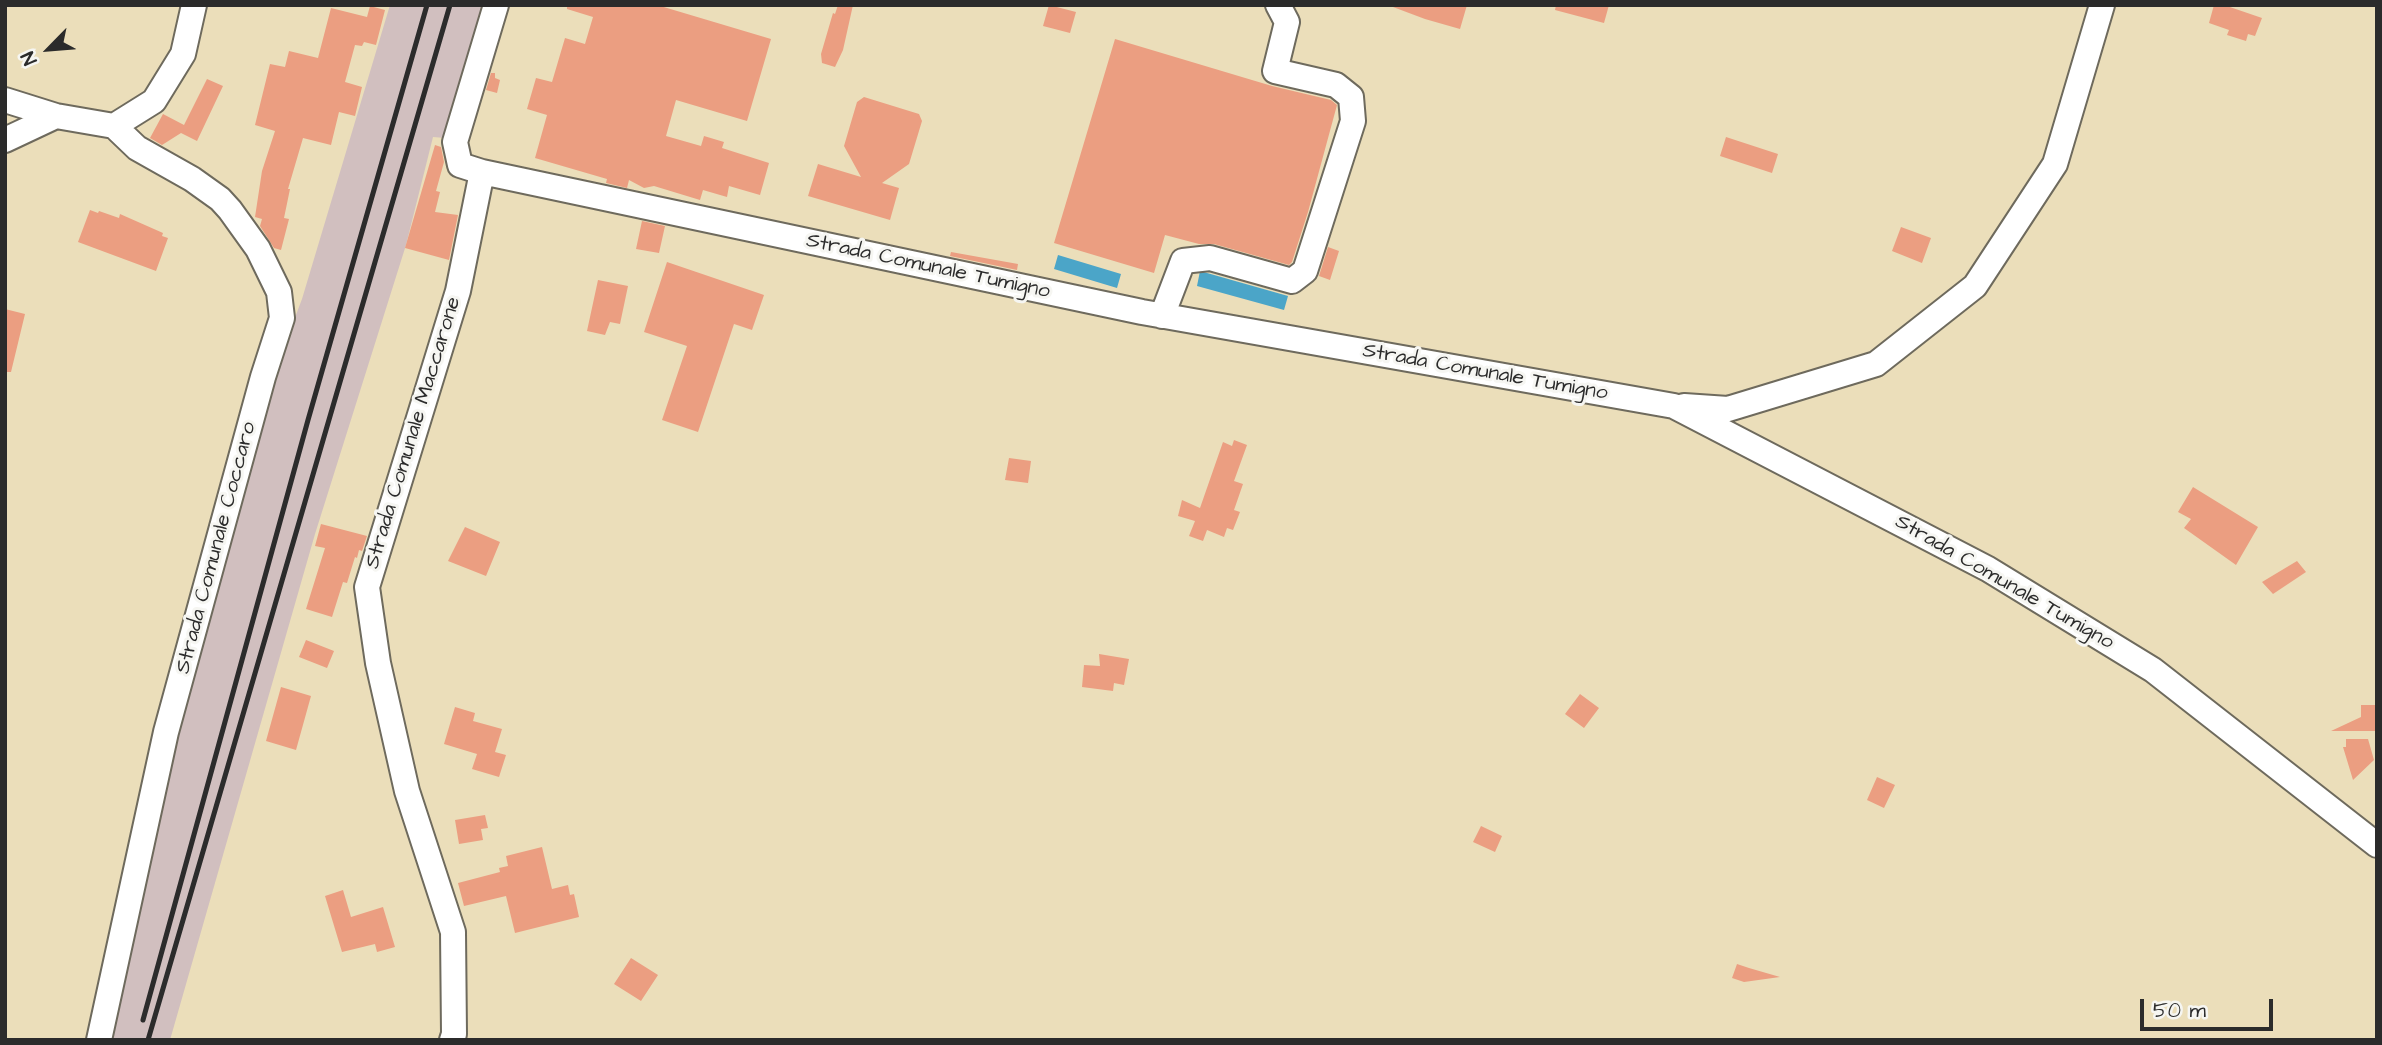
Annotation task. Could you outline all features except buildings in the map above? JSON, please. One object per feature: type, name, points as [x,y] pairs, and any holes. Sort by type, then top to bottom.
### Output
[{"type":"street","points":[[5,100],[56,116],[114,126],[154,101],[183,54],[194,5]]},
{"type":"street","points":[[482,172],[460,165],[455,142],[496,5]]},
{"type":"street","points":[[1162,316],[1183,261],[1210,258],[1292,281],[1305,271],[1353,121],[1351,97],[1336,85],[1275,71],[1287,22],[1278,5]]},
{"type":"street","points":[[1674,406],[1728,409],[1876,364],[1975,286],[2055,164],[2102,5]]},
{"type":"street","points":[[5,140],[56,116]]},
{"type":"street","name":"Strada Comunale Coccaro","points":[[99,1040],[166,732],[263,377],[282,318],[279,292],[258,250],[230,210],[192,179],[137,148],[114,126]]},
{"type":"street","name":"Strada Comunale Tumigno","points":[[482,172],[1162,316],[1674,406],[1988,569],[2153,670],[2377,845]]},
{"type":"street","name":"Strada Comunale Maccarone","points":[[452,1040],[453,932],[407,791],[378,663],[367,587],[458,291],[482,172]]},
{"type":"shaded area","points":[[390,5],[483,5],[445,138],[433,137],[406,245],[315,534],[170,1040],[107,1040],[160,797],[277,365],[302,299]]},
{"type":"water","points":[[1058,255],[1121,274],[1117,288],[1054,269]]},
{"type":"water","points":[[1200,271],[1288,296],[1284,310],[1197,286]]},
{"type":"railway","points":[[143,1020],[308,420],[427,5]]},
{"type":"railway","points":[[148,1040],[450,5]]}]
